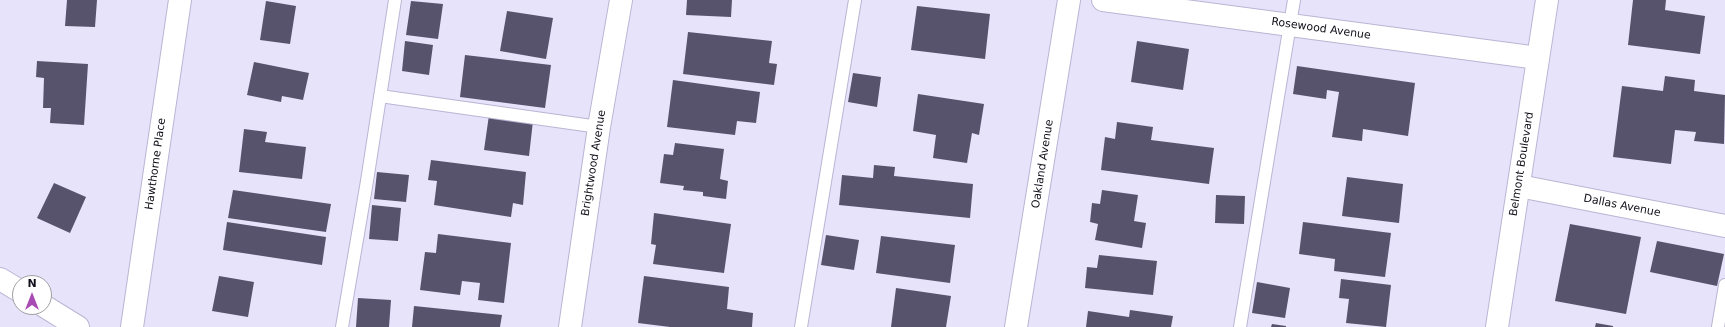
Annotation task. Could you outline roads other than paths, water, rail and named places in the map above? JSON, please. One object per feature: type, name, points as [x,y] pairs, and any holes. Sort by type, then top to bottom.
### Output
[{"type":"street","name":"Hawthorne Place","points":[[132,327],[180,0]]},
{"type":"street","name":"Brightwood Avenue","points":[[570,327],[599,127],[621,0]]},
{"type":"street","name":"Oakland Avenue","points":[[1016,327],[1069,0]]},
{"type":"street","name":"Rosewood Avenue","points":[[1103,0],[1538,58]]},
{"type":"street","name":"Belmont Boulevard","points":[[1497,327],[1547,0]]},
{"type":"street","name":"Dallas Avenue","points":[[1519,186],[1725,226]]},
{"type":"street","points":[[0,279],[12,287]]},
{"type":"street","points":[[52,311],[78,327]]},
{"type":"lane","points":[[342,327],[395,0]]},
{"type":"lane","points":[[801,327],[855,0]]},
{"type":"lane","points":[[1240,327],[1294,0]]},
{"type":"lane","points":[[380,96],[599,127]]},
{"type":"lane","points":[[1718,327],[1725,285]]}]
